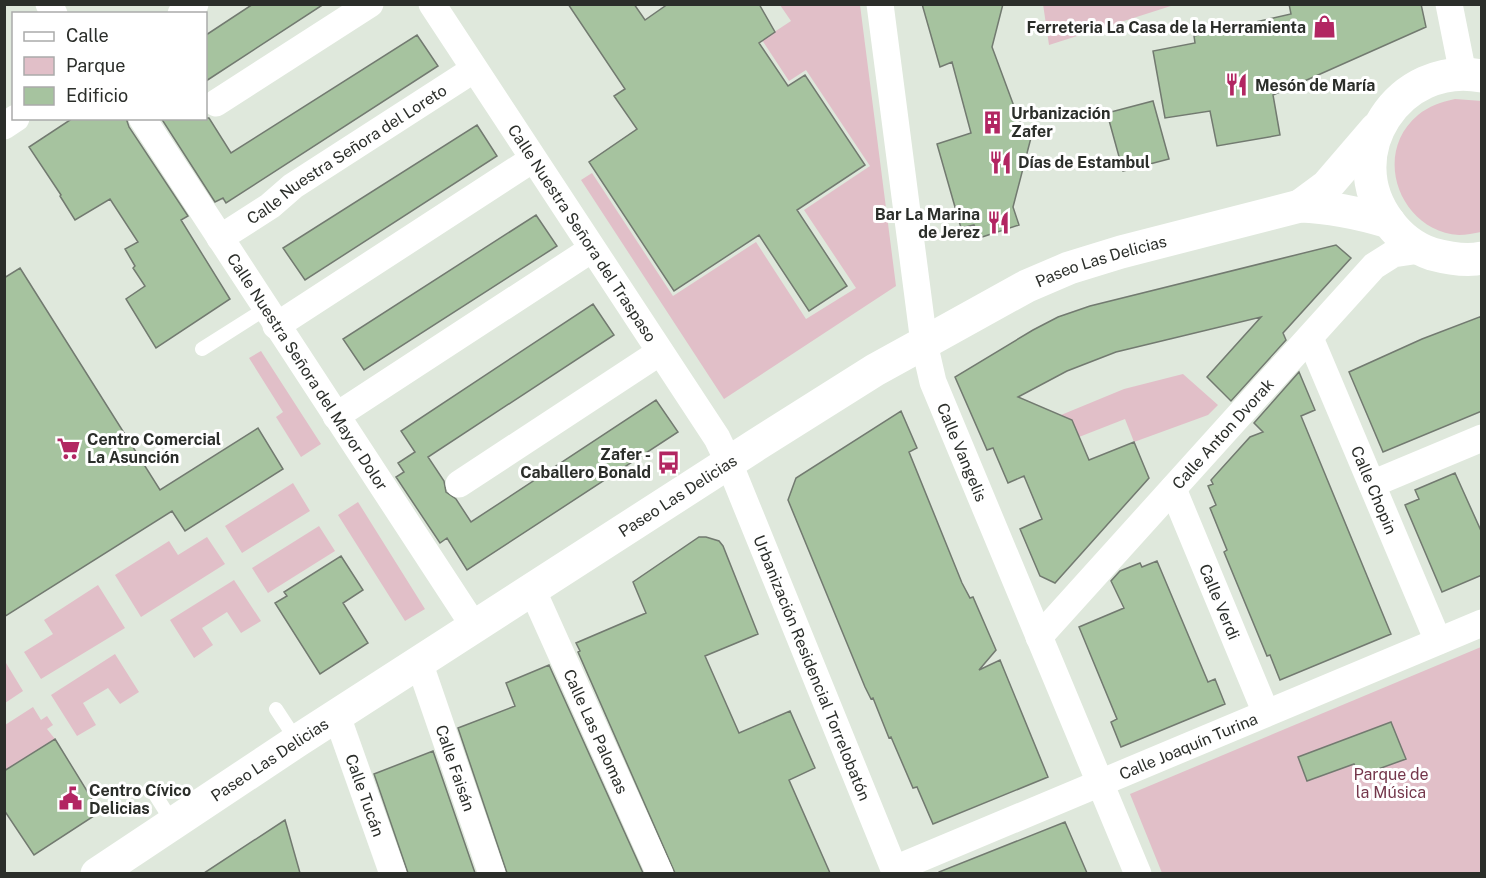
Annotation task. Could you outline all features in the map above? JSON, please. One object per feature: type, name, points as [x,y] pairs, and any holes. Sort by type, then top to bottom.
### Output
[{"type":"street","points":[[216,103],[370,4]]},
{"type":"street","name":"Calle Nuestra Señora del Traspaso","points":[[432,4],[473,70],[717,438],[729,463]]},
{"type":"street","name":"Calle Vangelis","points":[[880,4],[924,343],[933,382],[1138,873]]},
{"type":"street","points":[[1449,4],[1472,75]]},
{"type":"street","name":"Calle Nuestra Señora del Loreto","points":[[220,238],[270,206],[293,186],[473,70]]},
{"type":"street","name":"Paseo Las Delicias","points":[[1300,206],[1327,186],[1377,128],[1393,105],[1414,87],[1440,76],[1472,75]]},
{"type":"street","name":"Calle Nuestra Señora del Mayor Dolor","points":[[143,120],[474,626]]},
{"type":"street","points":[[1377,128],[1370,156],[1371,184],[1380,210],[1397,233],[1420,250],[1448,259],[1476,260]]},
{"type":"street","points":[[271,317],[533,159]]},
{"type":"street","name":"Paseo Las Delicias","points":[[97,873],[474,626],[812,409],[1027,286],[1069,268],[1122,252],[1300,206],[1328,207],[1357,212],[1389,222]]},
{"type":"street","points":[[336,416],[592,249]]},
{"type":"street","name":"Calle Anton Dvorak","points":[[1039,637],[1374,266],[1393,254],[1420,250]]},
{"type":"street","name":"Calle Chopin","points":[[1310,338],[1438,641]]},
{"type":"street","points":[[459,484],[660,352]]},
{"type":"street","points":[[1372,484],[1482,438]]},
{"type":"street","name":"Urbanización Residencial Torrelobatón","points":[[729,463],[895,871]]},
{"type":"street","name":"Calle Verdi","points":[[1173,489],[1266,713]]},
{"type":"street","name":"Calle Las Palomas","points":[[532,589],[660,873]]},
{"type":"street","name":"Calle Joaquín Turina","points":[[895,871],[1101,782],[1482,623]]},
{"type":"street","name":"Calle Faisán","points":[[419,662],[492,873]]},
{"type":"street","name":"Calle Tucán","points":[[338,716],[393,873]]},
{"type":"lane","points":[[202,349],[271,317]]},
{"type":"lane","points":[[276,710],[297,741]]},
{"type":"lane","points":[[151,788],[173,823]]},
{"type":"green space","points":[[1043,4],[1173,4],[1174,5],[1049,45]]},
{"type":"green space","points":[[780,5],[860,5],[896,286],[724,399],[581,180],[592,173],[673,296],[756,242],[806,319],[856,288],[804,210],[870,166],[806,70],[789,81],[762,40],[791,21]]},
{"type":"green space","points":[[1455,99],[1482,101],[1481,232],[1462,235],[1438,230],[1421,220],[1408,206],[1399,188],[1395,169],[1396,150],[1404,131],[1426,109]]},
{"type":"green space","points":[[261,351],[321,444],[301,457],[276,417],[283,412],[249,358]]},
{"type":"green space","points":[[1183,374],[1218,405],[1208,415],[1134,442],[1125,419],[1079,437],[1061,415],[1124,389]]},
{"type":"green space","points":[[293,483],[310,511],[242,553],[225,526]]},
{"type":"green space","points":[[358,502],[425,609],[405,621],[338,515]]},
{"type":"green space","points":[[319,526],[335,551],[268,593],[252,568]]},
{"type":"green space","points":[[207,537],[225,564],[141,617],[115,575],[169,541],[178,555]]},
{"type":"green space","points":[[234,580],[261,621],[241,633],[227,612],[202,628],[213,645],[194,658],[170,620]]},
{"type":"green space","points":[[98,585],[125,628],[41,679],[24,652],[53,634],[44,620]]},
{"type":"green space","name":"Parque de la Música","points":[[1481,647],[1481,873],[1162,873],[1130,794]]},
{"type":"green space","points":[[115,654],[139,692],[120,704],[108,688],[83,703],[96,725],[77,736],[51,695]]},
{"type":"green space","points":[[6,663],[23,691],[5,703],[4,664]]},
{"type":"green space","points":[[33,707],[41,720],[47,716],[53,725],[47,729],[55,739],[5,771],[5,725]]},
{"type":"building","points":[[253,4],[324,4],[207,80],[207,34]]},
{"type":"building","points":[[568,4],[634,4],[645,20],[668,4],[759,4],[775,32],[759,43],[788,86],[805,75],[865,165],[797,210],[847,286],[809,311],[759,235],[674,291],[589,162],[637,129],[614,96],[625,89]]},
{"type":"building","name":"Urbanización Zafer","points":[[922,4],[1003,4],[992,47],[1022,128],[1033,130],[1013,207],[1019,225],[979,238],[974,225],[961,228],[937,144],[971,133],[952,62],[940,67]]},
{"type":"building","points":[[1289,4],[1421,4],[1426,27],[1273,95],[1280,135],[1217,146],[1210,111],[1165,118],[1153,51],[1195,43],[1194,36],[1291,14]]},
{"type":"building","points":[[417,35],[438,66],[226,203],[223,198],[215,202],[162,120],[207,120],[209,118],[231,153]]},
{"type":"building","points":[[1153,101],[1169,159],[1123,171],[1107,113]]},
{"type":"building","points":[[70,120],[127,120],[129,127],[188,216],[181,220],[230,299],[156,348],[126,299],[145,286],[133,268],[135,266],[125,249],[138,242],[110,199],[75,220],[29,147]]},
{"type":"building","points":[[477,125],[497,156],[305,280],[283,248]]},
{"type":"building","points":[[536,215],[557,246],[364,370],[343,339]]},
{"type":"building","points":[[1336,245],[1351,258],[1283,333],[1286,340],[1231,401],[1207,377],[1261,317],[1116,352],[1067,371],[1018,397],[1072,420],[1089,460],[1134,442],[1149,478],[1055,583],[1040,576],[1020,529],[1042,519],[1024,476],[1008,483],[993,448],[987,450],[955,377],[1058,317],[1090,306]]},
{"type":"building","name":"Centro Comercial La Asunción","points":[[20,268],[160,490],[258,428],[283,469],[185,531],[172,511],[4,617],[4,278]]},
{"type":"building","points":[[593,304],[614,335],[428,457],[444,481],[446,492],[456,499],[471,522],[656,400],[678,432],[467,570],[447,538],[440,543],[396,477],[404,472],[398,463],[415,452],[401,431]]},
{"type":"building","points":[[1482,316],[1482,411],[1383,452],[1349,372],[1422,339]]},
{"type":"building","points":[[1299,372],[1315,410],[1301,416],[1391,634],[1280,680],[1270,655],[1267,656],[1224,552],[1227,550],[1210,508],[1216,505],[1208,486],[1213,484],[1211,480],[1250,437],[1263,432],[1254,423]]},
{"type":"building","points":[[901,411],[917,448],[909,452],[962,583],[970,598],[973,597],[996,650],[979,670],[1000,660],[1048,777],[933,824],[917,787],[913,788],[891,737],[889,738],[873,698],[871,699],[865,687],[788,500],[796,478]]},
{"type":"building","points":[[1455,473],[1482,533],[1482,575],[1442,592],[1405,505],[1419,499],[1415,490]]},
{"type":"building","points":[[699,537],[719,541],[723,546],[758,634],[705,656],[739,733],[790,711],[815,768],[789,780],[830,873],[675,873],[578,652],[580,651],[576,643],[646,613],[633,582]]},
{"type":"building","points":[[341,556],[363,590],[343,603],[368,643],[320,674],[275,603],[287,596],[284,592]]},
{"type":"building","points":[[1157,561],[1208,682],[1215,679],[1225,704],[1121,747],[1111,722],[1117,719],[1079,627],[1124,608],[1111,581],[1120,571],[1140,563],[1142,567]]},
{"type":"building","points":[[549,665],[643,873],[507,873],[458,728],[515,706],[506,683]]},
{"type":"building","points":[[1391,722],[1406,759],[1359,776],[1354,764],[1307,781],[1298,757]]},
{"type":"building","name":"Centro Cívico Delicias","points":[[55,739],[100,812],[34,855],[4,810],[4,771]]},
{"type":"building","points":[[433,751],[475,873],[408,873],[374,774]]},
{"type":"building","points":[[285,820],[300,873],[204,873]]},
{"type":"building","points":[[1065,822],[1087,873],[939,873],[939,872]]},
{"type":"place","name":"Ferreteria La Casa de la Herramienta","points":[[1324,27]]},
{"type":"place","name":"Mesón de María","points":[[1237,85]]},
{"type":"place","name":"Urbanización Zafer","points":[[993,122]]},
{"type":"place","name":"Días de Estambul","points":[[1000,162]]},
{"type":"place","name":"Bar La Marina de Jerez","points":[[998,223]]},
{"type":"place","name":"Centro Comercial La Asunción","points":[[69,448]]},
{"type":"place","name":"Zafer - Caballero Bonald","points":[[669,463]]},
{"type":"place","name":"Centro Cívico Delicias","points":[[71,799]]}]
